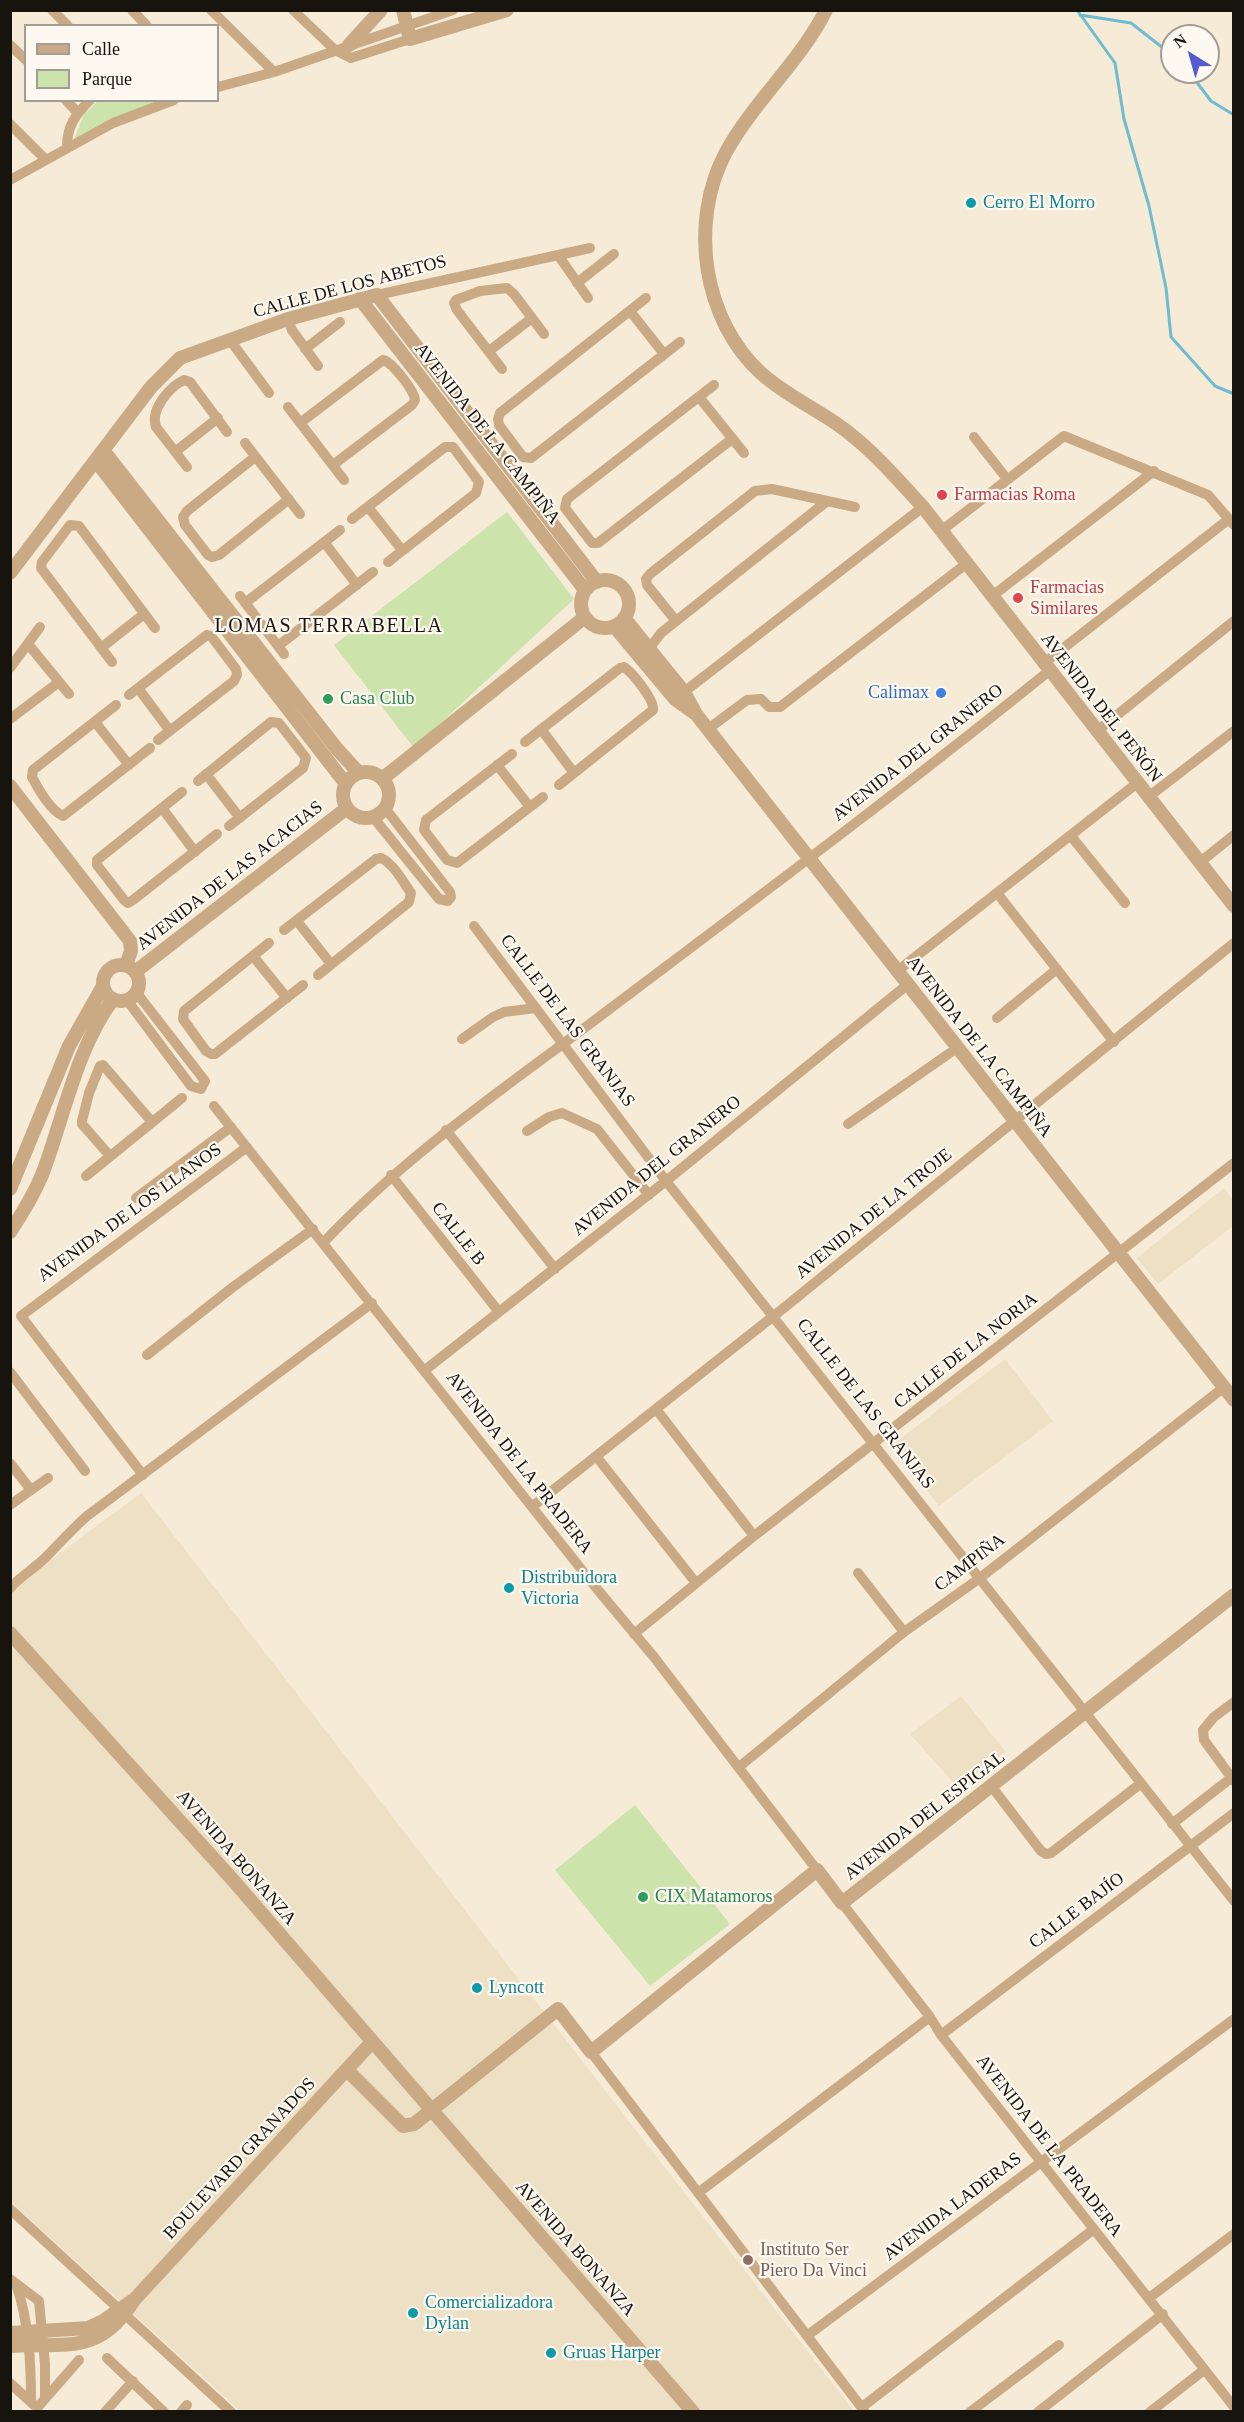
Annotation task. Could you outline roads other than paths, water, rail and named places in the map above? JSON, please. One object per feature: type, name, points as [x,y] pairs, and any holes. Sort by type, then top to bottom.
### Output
[{"type":"street","points":[[52,10],[66,24]]},
{"type":"street","points":[[132,10],[145,24]]},
{"type":"street","points":[[211,10],[274,72]]},
{"type":"street","points":[[293,10],[335,50],[351,58],[507,10]]},
{"type":"street","points":[[403,10],[410,39]]},
{"type":"street","points":[[219,87],[274,72],[453,10]]},
{"type":"street","name":"AVENIDA DEL PEÑÓN","points":[[826,10],[811,35],[759,102],[721,162],[713,183],[705,239],[707,271],[716,303],[727,329],[748,359],[762,374],[788,395],[823,413],[850,433],[923,507],[1233,906]]},
{"type":"street","points":[[349,45],[377,12]]},
{"type":"street","points":[[10,45],[24,58]]},
{"type":"street","points":[[68,102],[77,112]]},
{"type":"street","points":[[67,146],[70,127],[77,112],[88,102]]},
{"type":"street","points":[[10,180],[67,146],[112,123],[169,102]]},
{"type":"street","points":[[10,124],[45,159]]},
{"type":"street","name":"CALLE DE LOS ABETOS","points":[[10,573],[151,387],[180,358],[288,319],[360,299],[590,248]]},
{"type":"street","points":[[577,283],[614,254]]},
{"type":"street","points":[[558,255],[588,298]]},
{"type":"street","points":[[478,272],[480,291]]},
{"type":"street","points":[[502,369],[454,303],[459,297],[480,291],[507,288],[544,334]]},
{"type":"street","name":"AVENIDA DE LA CAMPIÑA","points":[[376,295],[597,582]]},
{"type":"street","points":[[646,298],[501,413],[498,419],[499,425],[524,456],[531,458],[680,342]]},
{"type":"street","name":"AVENIDA DE LA CAMPIÑA","points":[[360,299],[585,590]]},
{"type":"street","points":[[630,311],[664,354]]},
{"type":"street","points":[[489,351],[532,318]]},
{"type":"street","points":[[288,319],[292,330],[318,366]]},
{"type":"street","points":[[305,349],[340,322]]},
{"type":"street","points":[[230,340],[269,393]]},
{"type":"street","points":[[300,423],[383,360],[388,361],[402,378],[414,394],[415,400],[412,405],[333,465]]},
{"type":"street","points":[[402,378],[414,368]]},
{"type":"street","points":[[187,467],[154,420],[155,411],[178,382],[187,380],[228,432]]},
{"type":"street","points":[[714,385],[567,499],[565,508],[591,543],[598,543],[732,439]]},
{"type":"street","points":[[151,387],[165,398]]},
{"type":"street","points":[[699,397],[744,453]]},
{"type":"street","points":[[288,407],[344,480]]},
{"type":"street","points":[[175,452],[218,418]]},
{"type":"street","points":[[941,531],[1064,436],[1208,495],[1231,522]]},
{"type":"street","points":[[974,437],[1007,479]]},
{"type":"street","points":[[496,450],[510,439]]},
{"type":"street","points":[[245,443],[300,514]]},
{"type":"street","points":[[352,519],[445,447],[453,447],[479,482],[476,493],[388,562]]},
{"type":"street","points":[[100,455],[181,550],[346,784]]},
{"type":"street","points":[[100,455],[244,640],[359,773]]},
{"type":"street","points":[[466,464],[482,456]]},
{"type":"street","points":[[255,457],[183,517],[185,525],[195,539],[208,555],[212,557],[219,555],[289,499]]},
{"type":"street","points":[[991,597],[1154,471]]},
{"type":"street","points":[[676,621],[647,585],[646,579],[754,491],[772,489],[855,507]]},
{"type":"street","points":[[516,500],[527,491]]},
{"type":"street","points":[[559,785],[653,711],[644,665],[661,633],[826,502]]},
{"type":"street","points":[[368,507],[402,550]]},
{"type":"street","points":[[684,692],[923,507]]},
{"type":"street","name":"AVENIDA DEL GRANERO","points":[[323,1243],[362,1201],[446,1130],[933,765],[1046,667],[1231,522]]},
{"type":"street","points":[[112,662],[41,568],[42,562],[70,525],[78,526],[155,628]]},
{"type":"street","points":[[563,537],[577,525]]},
{"type":"street","points":[[340,530],[242,599],[281,650],[373,572]]},
{"type":"street","points":[[42,531],[56,543]]},
{"type":"street","points":[[181,550],[195,539]]},
{"type":"street","points":[[324,542],[357,585]]},
{"type":"street","points":[[708,729],[747,699],[760,699],[770,707],[780,707],[966,564]]},
{"type":"street","points":[[597,582],[615,582],[624,590],[628,601],[619,622],[598,627],[585,617],[581,604],[585,590],[597,582]]},
{"type":"street","points":[[101,648],[144,614]]},
{"type":"street","points":[[382,779],[585,617]]},
{"type":"street","points":[[1096,732],[1233,621]]},
{"type":"street","name":"AVENIDA DE LA CAMPIÑA","points":[[619,622],[644,665],[684,692],[696,714],[808,859],[1233,1400]]},
{"type":"street","name":"AVENIDA DE LA CAMPIÑA","points":[[619,622],[644,665]]},
{"type":"street","points":[[225,654],[263,626]]},
{"type":"street","points":[[10,668],[40,627]]},
{"type":"street","points":[[158,740],[170,731],[234,681],[237,675],[236,669],[211,636],[202,637],[134,692],[170,731]]},
{"type":"street","points":[[28,644],[69,694]]},
{"type":"street","points":[[525,742],[620,668],[644,665]]},
{"type":"street","points":[[10,719],[59,682]]},
{"type":"street","name":"AVENIDA DE LA CAMPIÑA","points":[[669,682],[683,707],[696,714]]},
{"type":"street","points":[[116,705],[33,770],[32,777],[43,794],[63,816],[150,748]]},
{"type":"street","points":[[94,722],[129,765]]},
{"type":"street","points":[[229,826],[240,818],[303,768],[306,758],[279,723],[271,722],[202,777],[240,818]]},
{"type":"street","points":[[541,729],[574,773]]},
{"type":"street","points":[[293,741],[306,730]]},
{"type":"street","points":[[1147,798],[1233,731]]},
{"type":"street","points":[[512,754],[426,820],[423,824],[424,830],[447,860],[457,862],[543,797]]},
{"type":"street","points":[[497,765],[530,807]]},
{"type":"street","points":[[359,773],[372,773],[382,779],[389,793],[385,808],[373,817],[359,817],[347,808],[343,793],[346,784],[359,773]]},
{"type":"street","points":[[896,972],[1136,784]]},
{"type":"street","points":[[10,786],[132,944],[130,969],[139,982],[125,997],[103,1013],[84,1055],[43,1172],[10,1232]]},
{"type":"street","points":[[182,792],[98,858],[97,865],[124,900],[130,902],[217,834]]},
{"type":"street","points":[[27,806],[43,794]]},
{"type":"street","points":[[162,808],[195,852]]},
{"type":"street","name":"AVENIDA DE LAS ACACIAS","points":[[130,969],[347,808]]},
{"type":"street","points":[[373,817],[439,899],[448,901],[451,897],[450,892],[385,808]]},
{"type":"street","points":[[1199,863],[1233,835]]},
{"type":"street","points":[[1071,836],[1125,903]]},
{"type":"street","points":[[424,858],[438,848]]},
{"type":"street","points":[[284,930],[376,859],[386,860],[400,878],[411,893],[409,902],[318,975]]},
{"type":"street","points":[[400,878],[414,867]]},
{"type":"street","points":[[93,892],[109,881]]},
{"type":"street","points":[[997,893],[1114,1042]]},
{"type":"street","points":[[297,921],[331,964]]},
{"type":"street","name":"CALLE DE LAS GRANJAS","points":[[474,926],[666,1181],[1233,1901]]},
{"type":"street","points":[[269,943],[184,1011],[183,1019],[209,1054],[215,1054],[303,985]]},
{"type":"street","name":"AVENIDA DE LA TROJE","points":[[532,1506],[773,1316],[1114,1042],[1233,943]]},
{"type":"street","points":[[253,956],[287,998]]},
{"type":"street","points":[[16,1176],[69,1046],[103,986],[104,976],[111,968],[130,969]]},
{"type":"street","points":[[997,1018],[1057,969]]},
{"type":"street","name":"AVENIDA DEL GRANERO","points":[[425,1370],[649,1195],[907,985]]},
{"type":"street","points":[[103,986],[109,996],[125,997],[181,1048],[205,1081],[201,1089],[191,1086],[125,997]]},
{"type":"street","points":[[462,1040],[493,1017],[504,1012],[536,1008]]},
{"type":"street","points":[[181,1048],[195,1036]]},
{"type":"street","points":[[848,1124],[957,1048]]},
{"type":"street","points":[[110,1156],[82,1124],[98,1068],[103,1065],[152,1122]]},
{"type":"street","points":[[73,1086],[89,1093]]},
{"type":"street","points":[[86,1176],[183,1098]]},
{"type":"street","name":"AVENIDA DE LA PRADERA","points":[[214,1106],[739,1767],[817,1870]]},
{"type":"street","points":[[527,1131],[549,1117],[562,1113],[597,1129],[649,1195]]},
{"type":"street","points":[[136,1198],[231,1127]]},
{"type":"street","points":[[446,1130],[555,1269]]},
{"type":"street","name":"AVENIDA DE LOS LLANOS","points":[[143,1475],[21,1316],[247,1147]]},
{"type":"street","name":"CALLE DE LA NORIA","points":[[634,1634],[754,1536],[1233,1163]]},
{"type":"street","points":[[16,1176],[34,1166],[43,1172]]},
{"type":"street","name":"CALLE B","points":[[391,1175],[500,1312]]},
{"type":"street","points":[[16,1176],[36,1186]]},
{"type":"street","points":[[147,1355],[233,1287],[313,1229]]},
{"type":"street","points":[[10,1588],[24,1573],[44,1559],[66,1533],[372,1303]]},
{"type":"street","points":[[10,1372],[85,1471]]},
{"type":"street","name":"CAMPIÑA","points":[[739,1767],[904,1632],[980,1578],[1223,1388]]},
{"type":"street","points":[[656,1409],[754,1536]]},
{"type":"street","points":[[596,1456],[696,1583]]},
{"type":"street","points":[[10,1463],[31,1490]]},
{"type":"street","points":[[10,1505],[48,1478]]},
{"type":"street","points":[[858,1573],[904,1632]]},
{"type":"street","name":"AVENIDA DEL ESPIGAL","points":[[591,2052],[817,1870],[842,1903],[1233,1595]]},
{"type":"street","name":"AVENIDA BONANZA","points":[[10,1633],[232,1879],[693,2412]]},
{"type":"street","points":[[1172,1824],[1232,1779],[1204,1740],[1203,1730],[1214,1717],[1233,1702]]},
{"type":"street","points":[[992,1787],[1041,1851],[1046,1854],[1051,1853],[1140,1784]]},
{"type":"street","name":"CALLE BAJÍO","points":[[941,2035],[1233,1813]]},
{"type":"street","name":"AVENIDA DE LA PRADERA","points":[[842,1903],[930,2017],[941,2035],[1233,2407]]},
{"type":"street","points":[[347,2070],[403,2126],[414,2124],[558,2009],[864,2409],[1094,2229]]},
{"type":"street","points":[[698,2193],[930,2017]]},
{"type":"street","name":"AVENIDA LADERAS","points":[[808,2335],[1233,2019]]},
{"type":"street","name":"BOULEVARD GRANADOS","points":[[10,2346],[27,2339],[43,2338],[71,2344],[93,2340],[113,2328],[121,2312],[372,2042]]},
{"type":"street","points":[[10,2209],[231,2412]]},
{"type":"street","points":[[1149,2298],[1233,2234]]},
{"type":"street","points":[[13,2281],[39,2301],[43,2338],[38,2405]]},
{"type":"street","points":[[13,2281],[22,2302],[38,2405]]},
{"type":"street","points":[[1038,2412],[1162,2314]]},
{"type":"street","name":"BOULEVARD GRANADOS","points":[[10,2333],[27,2339]]},
{"type":"street","points":[[969,2412],[1059,2345]]},
{"type":"street","points":[[107,2358],[164,2412]]},
{"type":"street","points":[[38,2405],[79,2360]]},
{"type":"street","points":[[1150,2412],[1204,2370]]},
{"type":"street","points":[[105,2412],[133,2381]]},
{"type":"street","points":[[10,2382],[38,2405]]},
{"type":"waterway","points":[[1077,10],[1115,63],[1124,119],[1149,206],[1166,288],[1171,337],[1215,386],[1234,394]]},
{"type":"waterway","points":[[1080,15],[1131,23],[1160,46]]},
{"type":"waterway","points":[[1198,84],[1211,101],[1234,115]]},
{"type":"place","name":"Cerro El Morro","points":[[971,203]]},
{"type":"place","name":"Farmacias Roma","points":[[942,495]]},
{"type":"place","name":"Farmacias Similares","points":[[1018,598]]},
{"type":"place","name":"Calimax","points":[[941,693]]},
{"type":"place","name":"Casa Club","points":[[328,699]]},
{"type":"place","name":"Distribuidora Victoria","points":[[509,1588]]},
{"type":"place","name":"CIX Matamoros","points":[[643,1897]]},
{"type":"place","name":"Lyncott","points":[[477,1988]]},
{"type":"place","name":"Instituto Ser Piero Da Vinci","points":[[748,2260]]},
{"type":"place","name":"Comercializadora Dylan","points":[[413,2313]]},
{"type":"place","name":"Gruas Harper","points":[[551,2353]]},
{"type":"district","name":"LOMAS TERRABELLA","points":[[329,627]]}]
